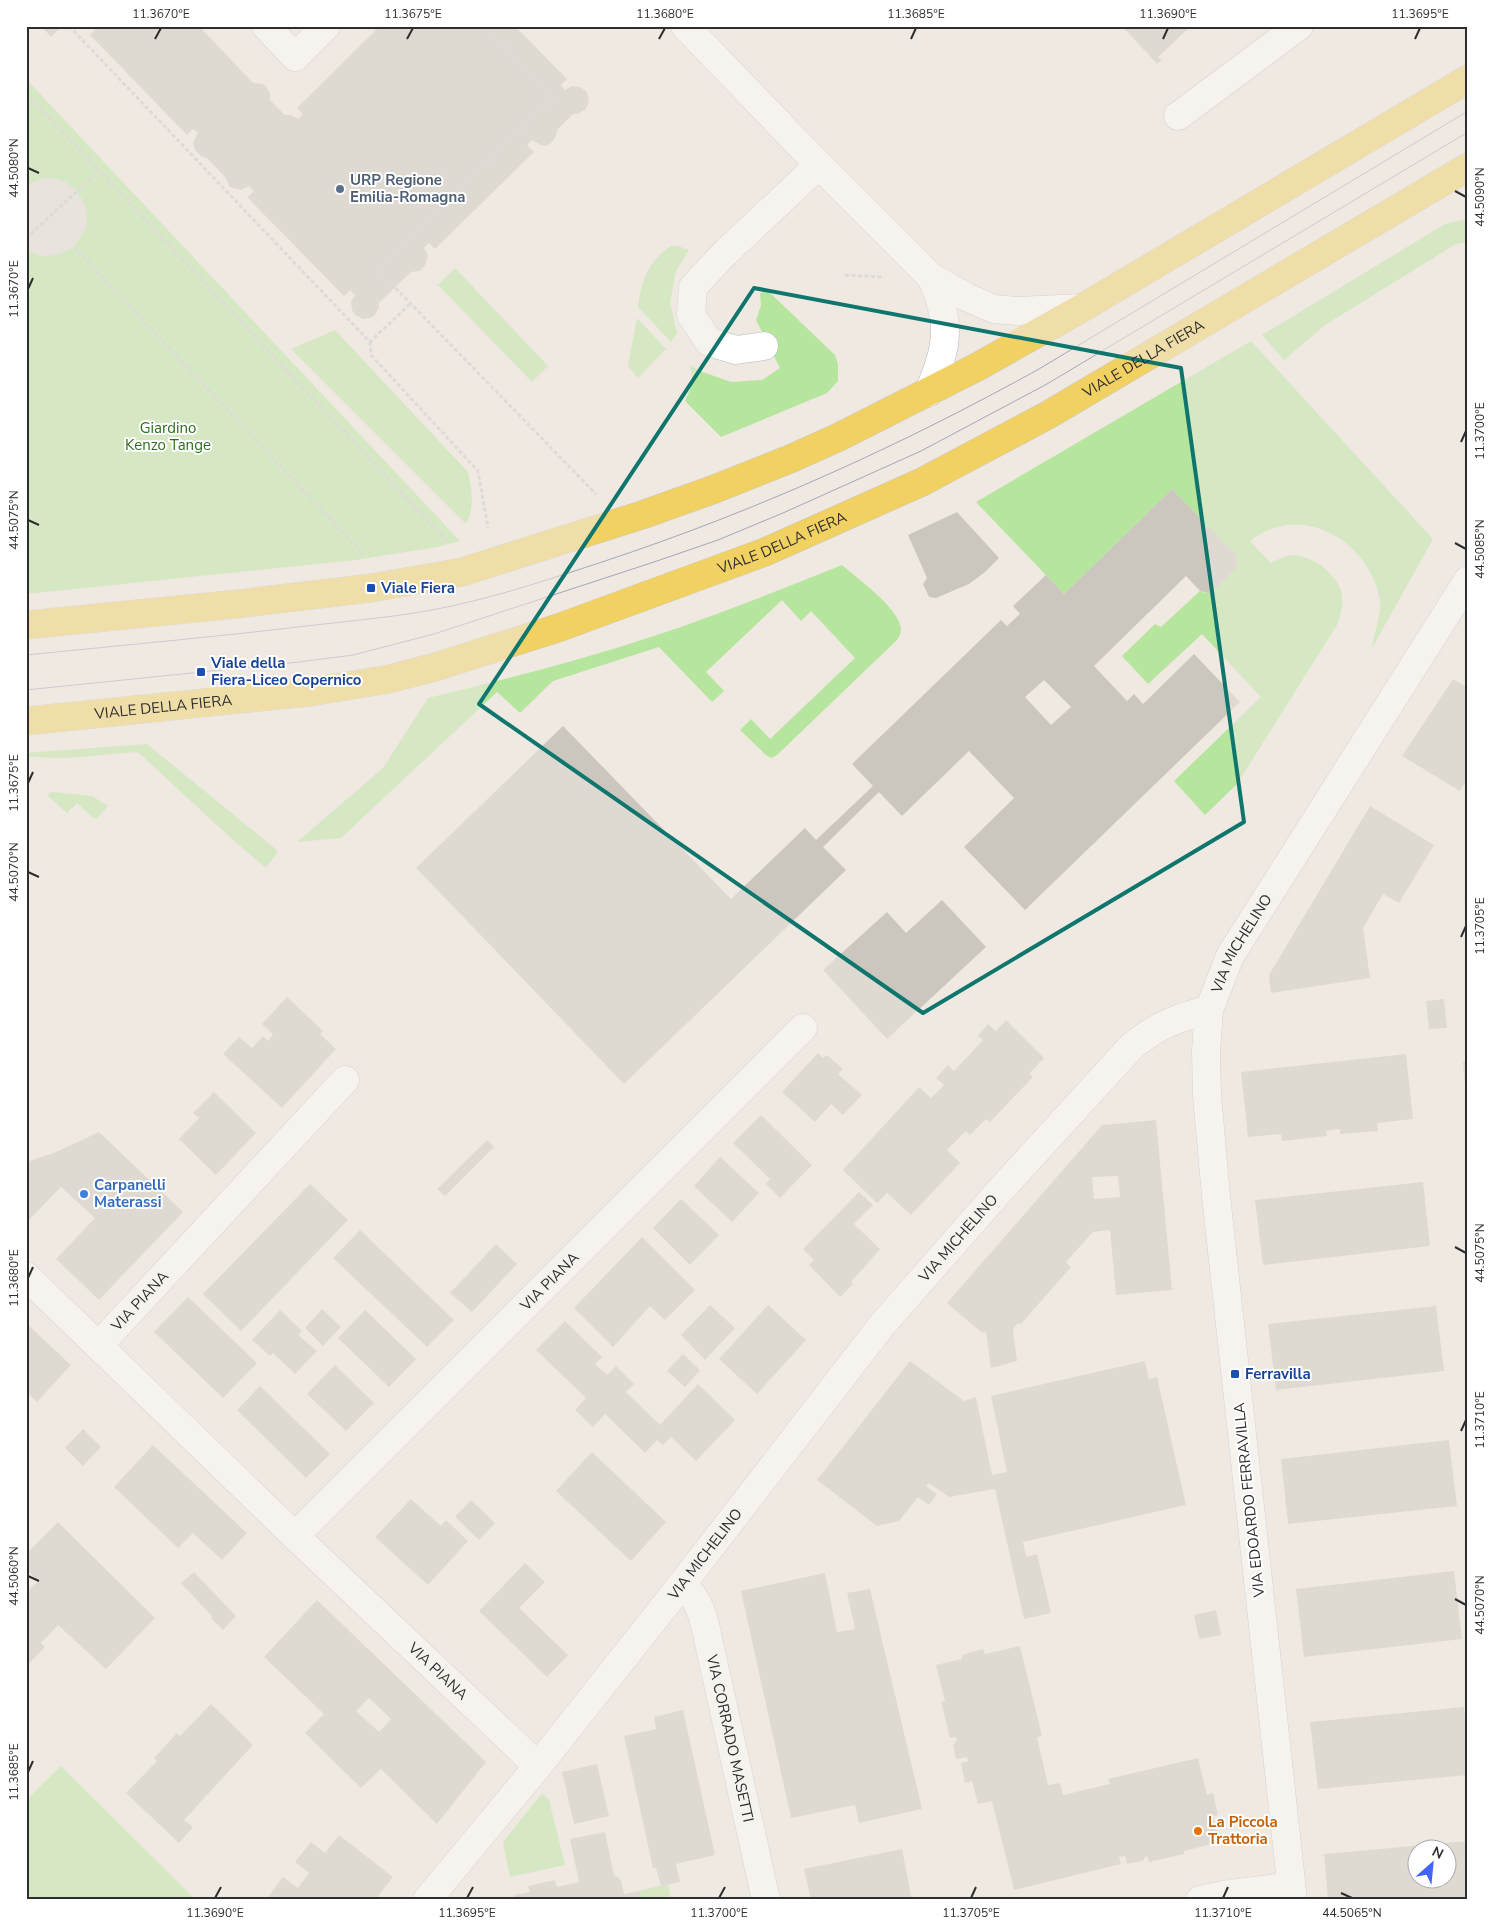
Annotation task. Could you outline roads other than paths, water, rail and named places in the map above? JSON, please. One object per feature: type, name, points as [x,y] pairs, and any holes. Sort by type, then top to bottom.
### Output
[{"type":"main road","points":[[26,625],[237,604],[371,588],[462,572],[577,537],[712,490],[798,455],[928,393],[986,362],[1082,308],[1468,79]]},
{"type":"main road","name":"VIALE DELLA FIERA","points":[[26,721],[310,692],[388,679],[444,664],[558,628],[765,552],[922,482],[1048,415],[1463,175]]},
{"type":"street","points":[[266,26],[295,57],[326,26]]},
{"type":"street","points":[[685,26],[819,165],[931,277],[966,297],[994,309],[1018,311],[1082,308]]},
{"type":"street","points":[[1178,116],[1299,26]]},
{"type":"street","points":[[764,346],[736,350],[709,342],[691,316],[693,287],[725,252],[819,165]]},
{"type":"street","points":[[928,393],[939,366],[945,332],[943,304],[931,277]]},
{"type":"street","name":"VIA MICHELINO","points":[[427,1900],[538,1766],[682,1584],[882,1325],[1131,1047],[1157,1027],[1184,1016],[1209,1010],[1230,956],[1468,580]]},
{"type":"street","name":"VIA EDOARDO FERRAVILLA","points":[[1209,1010],[1206,1051],[1207,1095],[1216,1196],[1292,1893]]},
{"type":"street","name":"VIA PIANA","points":[[295,1536],[803,1028]]},
{"type":"street","name":"VIA PIANA","points":[[98,1345],[345,1080]]},
{"type":"street","name":"VIA PIANA","points":[[26,1276],[295,1536],[538,1766]]},
{"type":"street","name":"VIA CORRADO MASETTI","points":[[682,1584],[691,1592],[700,1607],[705,1625],[766,1900]]},
{"type":"street","points":[[1200,1900],[1232,1893],[1292,1893]]},
{"type":"tram line","points":[[26,655],[287,628],[440,608],[475,601],[550,579],[717,521],[772,499],[880,450],[1039,369],[1468,111]]},
{"type":"tram line","points":[[26,690],[353,655],[434,634],[718,540],[921,451],[1047,384],[1468,132]]},
{"type":"place","name":"URP Regione Emilia-Romagna","points":[[340,189]]},
{"type":"place","name":"Viale Fiera","points":[[371,588]]},
{"type":"place","name":"Viale della Fiera-Liceo Copernico","points":[[201,672]]},
{"type":"place","name":"Carpanelli Materassi","points":[[84,1194]]},
{"type":"place","name":"Ferravilla","points":[[1235,1374]]},
{"type":"place","name":"La Piccola Trattoria","points":[[1198,1831]]},
{"type":"park label","name":"Giardino Kenzo Tange","points":[[168,436]]}]
